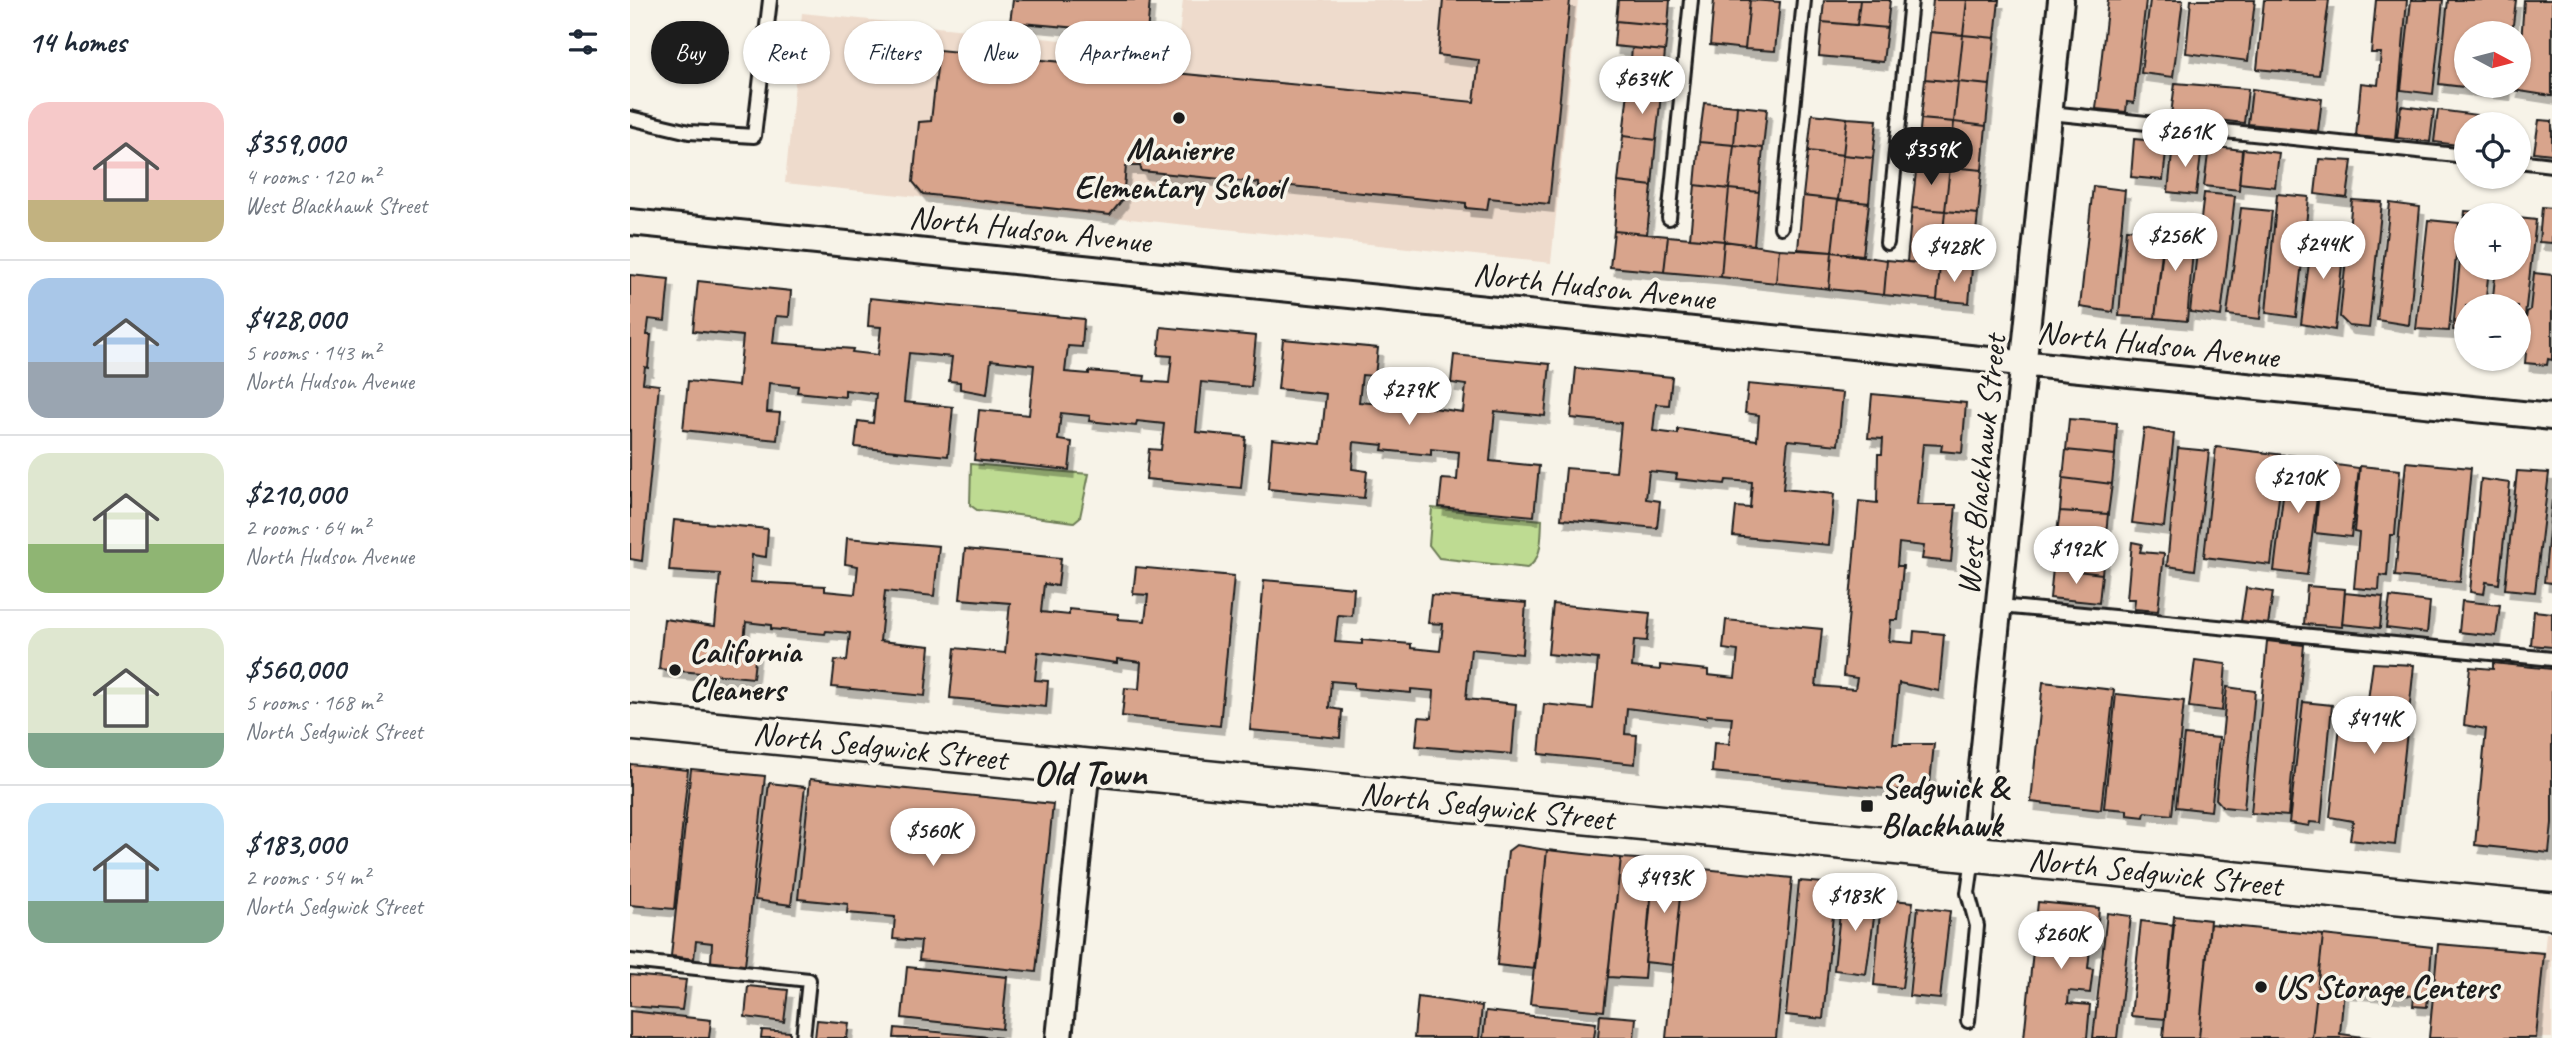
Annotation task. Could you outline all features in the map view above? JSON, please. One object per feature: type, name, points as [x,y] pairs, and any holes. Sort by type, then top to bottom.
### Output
[{"type":"street","name":"West Blackhawk Street","points":[[1973,854],[2026,363],[2061,0]]},
{"type":"street","name":"North Hudson Avenue","points":[[630,222],[2552,417]]},
{"type":"street","name":"North Sedgwick Street","points":[[630,722],[2552,911]]},
{"type":"street","points":[[1059,1038],[1087,767]]},
{"type":"lane","points":[[630,118],[689,132],[754,136],[770,0]]},
{"type":"lane","points":[[1669,218],[1691,0]]},
{"type":"lane","points":[[1781,227],[1804,0]]},
{"type":"lane","points":[[1887,243],[1911,0]]},
{"type":"lane","points":[[2050,113],[2454,155]]},
{"type":"lane","points":[[2531,163],[2552,165]]},
{"type":"lane","points":[[2000,606],[2552,659]]},
{"type":"lane","points":[[1968,1021],[1977,926],[1968,894],[1973,854]]},
{"type":"lane","points":[[630,961],[809,980],[803,1038]]},
{"type":"shaded area","name":"Manierre Elementary School","points":[[1183,0],[1578,0],[1551,263],[785,183],[795,84],[830,84],[830,21],[801,21],[802,13],[879,21],[844,21],[844,84],[944,84],[944,28],[958,29],[958,84],[1041,84],[1041,38],[1055,39],[1055,84],[1191,84],[1191,21],[1181,21]]},
{"type":"shaded area","points":[[2546,933],[2552,933],[2552,1038],[2536,1038]]},
{"type":"green space","points":[[971,464],[1089,474],[1080,517],[1074,522],[977,510],[970,505]]},
{"type":"green space","points":[[1432,508],[1542,520],[1539,553],[1527,568],[1439,558],[1429,545]]},
{"type":"building","points":[[1013,0],[1150,0],[1148,21],[1055,21],[1055,26],[1041,25],[1041,21],[1010,21]]},
{"type":"building","points":[[1443,0],[1570,0],[1549,204],[1489,198],[1487,210],[1466,208],[1466,203],[1281,185],[1281,189],[1259,187],[1259,183],[1142,171],[1140,166],[1126,166],[1123,199],[1110,215],[923,194],[913,182],[919,122],[931,121],[935,84],[944,84],[944,50],[958,52],[958,84],[1041,84],[1041,60],[1055,61],[1055,84],[1191,84],[1191,74],[1474,102],[1479,60],[1438,55]]},
{"type":"building","points":[[1618,0],[1670,0],[1668,26],[1616,21]]},
{"type":"building","points":[[1714,0],[1750,0],[1745,49],[1710,45]]},
{"type":"building","points":[[1750,0],[1780,2],[1775,51],[1745,49]]},
{"type":"building","points":[[1824,0],[1860,0],[1857,25],[1822,22]]},
{"type":"building","points":[[1860,0],[1890,0],[1887,28],[1857,25]]},
{"type":"building","points":[[1933,0],[1967,0],[1963,35],[1930,32]]},
{"type":"building","points":[[1967,0],[1999,0],[1995,38],[1963,35]]},
{"type":"building","points":[[2108,0],[2146,0],[2134,103],[2127,102],[2126,112],[2096,109]]},
{"type":"building","points":[[2150,0],[2183,0],[2173,77],[2141,73]]},
{"type":"building","points":[[2191,0],[2255,0],[2248,61],[2186,53]]},
{"type":"building","points":[[2264,0],[2329,0],[2319,75],[2257,69]]},
{"type":"building","points":[[2376,0],[2407,0],[2395,140],[2356,136],[2361,83],[2378,85],[2381,53],[2371,53]]},
{"type":"building","points":[[2411,0],[2443,0],[2433,94],[2401,90]]},
{"type":"building","points":[[2448,0],[2516,0],[2513,21],[2454,21],[2454,86],[2439,84]]},
{"type":"building","points":[[2524,0],[2552,0],[2552,96],[2531,93],[2531,21],[2523,21]]},
{"type":"building","points":[[1616,21],[1668,26],[1665,51],[1614,46]]},
{"type":"building","points":[[1822,22],[1887,28],[1883,62],[1819,56]]},
{"type":"building","points":[[1930,32],[1963,35],[1958,82],[1925,79]]},
{"type":"building","points":[[1963,35],[1995,38],[1990,85],[1958,82]]},
{"type":"building","points":[[1632,48],[1665,51],[1661,95],[1628,91]]},
{"type":"building","points":[[1925,79],[1958,82],[1954,122],[1921,119]]},
{"type":"building","points":[[1958,82],[1990,85],[1986,126],[1954,122]]},
{"type":"building","points":[[2175,83],[2248,89],[2244,123],[2171,115]]},
{"type":"building","points":[[2252,89],[2322,99],[2318,131],[2248,124]]},
{"type":"building","points":[[1628,91],[1661,95],[1656,140],[1623,136]]},
{"type":"building","points":[[1704,103],[1737,106],[1734,145],[1699,142]]},
{"type":"building","points":[[1737,106],[1767,109],[1763,148],[1734,145]]},
{"type":"building","points":[[2401,106],[2434,110],[2430,142],[2397,138]]},
{"type":"building","points":[[2438,110],[2454,112],[2454,144],[2434,142]]},
{"type":"building","points":[[1812,114],[1847,118],[1843,155],[1808,151]]},
{"type":"building","points":[[1847,118],[1877,120],[1873,158],[1843,155]]},
{"type":"building","points":[[1921,119],[1954,122],[1950,167],[1917,163]]},
{"type":"building","points":[[2539,120],[2552,121],[2552,154],[2534,152]]},
{"type":"building","points":[[1954,122],[1986,126],[1982,170],[1950,167]]},
{"type":"building","points":[[1623,136],[1656,140],[1652,186],[1618,182]]},
{"type":"building","points":[[2134,139],[2167,142],[2163,180],[2131,177]]},
{"type":"building","points":[[1699,142],[1734,145],[1729,189],[1695,185]]},
{"type":"building","points":[[2173,144],[2202,147],[2196,195],[2168,192]]},
{"type":"building","points":[[1734,145],[1763,148],[1759,192],[1729,189]]},
{"type":"building","points":[[2209,146],[2242,150],[2239,190],[2204,186]]},
{"type":"building","points":[[2243,149],[2279,153],[2275,187],[2239,183]]},
{"type":"building","points":[[1808,151],[1843,155],[1838,200],[1803,196]]},
{"type":"building","points":[[1843,155],[1873,158],[1869,203],[1838,200]]},
{"type":"building","points":[[2319,159],[2352,161],[2347,198],[2315,194]]},
{"type":"building","points":[[1917,163],[1950,167],[1945,211],[1912,208]]},
{"type":"building","points":[[1950,167],[1982,170],[1978,214],[1945,211]]},
{"type":"building","points":[[1618,182],[1652,186],[1647,234],[1614,231]]},
{"type":"building","points":[[1695,185],[1729,189],[1724,241],[1690,238]]},
{"type":"building","points":[[2093,186],[2125,190],[2113,312],[2080,307]]},
{"type":"building","points":[[1729,189],[1759,192],[1754,245],[1724,241]]},
{"type":"building","points":[[2204,193],[2235,196],[2221,316],[2190,312]]},
{"type":"building","points":[[2277,194],[2309,197],[2296,317],[2266,313]]},
{"type":"building","points":[[1803,196],[1838,200],[1832,252],[1798,249]]},
{"type":"building","points":[[1838,200],[1869,203],[1863,255],[1832,252]]},
{"type":"building","points":[[2352,200],[2382,202],[2369,328],[2349,326],[2340,317]]},
{"type":"building","points":[[2390,203],[2420,207],[2409,325],[2377,320]]},
{"type":"building","points":[[2542,207],[2552,208],[2552,243],[2539,242]]},
{"type":"building","points":[[1912,208],[1945,211],[1940,265],[1907,262]]},
{"type":"building","points":[[2241,208],[2272,211],[2260,319],[2227,315]]},
{"type":"building","points":[[1945,211],[1978,214],[1972,268],[1940,265]]},
{"type":"building","points":[[2531,219],[2536,220],[2531,263]]},
{"type":"building","points":[[2428,220],[2454,223],[2454,277],[2449,331],[2416,329]]},
{"type":"building","points":[[2165,223],[2195,226],[2187,321],[2155,318]]},
{"type":"building","points":[[2126,229],[2165,232],[2155,318],[2119,316]]},
{"type":"building","points":[[1614,231],[1668,236],[1664,272],[1610,267]]},
{"type":"building","points":[[2313,232],[2345,236],[2335,330],[2301,324]]},
{"type":"building","points":[[1668,236],[1724,241],[1721,277],[1664,272]]},
{"type":"building","points":[[1724,241],[1779,249],[1776,283],[1721,277]]},
{"type":"building","points":[[1779,249],[1832,252],[1829,289],[1776,283]]},
{"type":"building","points":[[1832,252],[1887,260],[1884,295],[1829,289]]},
{"type":"building","points":[[1887,260],[1940,265],[1937,300],[1884,295]]},
{"type":"building","points":[[1940,265],[1972,268],[1969,303],[1937,300]]},
{"type":"building","points":[[2534,273],[2552,275],[2552,360],[2548,359],[2547,365],[2531,364]]},
{"type":"building","points":[[630,275],[669,279],[665,321],[649,319],[647,335],[651,335],[648,368],[645,367],[643,383],[659,385],[642,561],[630,559]]},
{"type":"building","points":[[2458,280],[2488,280],[2486,294],[2457,294]]},
{"type":"building","points":[[2495,280],[2529,280],[2527,294],[2493,294]]},
{"type":"building","points":[[698,281],[791,291],[789,317],[776,316],[773,343],[853,349],[852,352],[878,355],[881,327],[868,326],[870,298],[1084,319],[1082,347],[1068,346],[1065,372],[1089,374],[1089,371],[1145,376],[1144,381],[1169,383],[1172,356],[1158,355],[1161,327],[1256,336],[1251,387],[1201,382],[1196,432],[1246,437],[1241,488],[1146,479],[1149,449],[1161,450],[1164,424],[1137,421],[1136,426],[1089,421],[1090,416],[1061,413],[1058,440],[1072,442],[1069,470],[974,460],[979,410],[1029,415],[1034,365],[991,360],[987,394],[960,389],[960,382],[949,381],[952,357],[909,353],[904,402],[953,407],[948,456],[855,447],[858,421],[873,423],[876,394],[845,390],[845,397],[797,392],[798,386],[769,383],[767,412],[780,413],[777,440],[683,430],[688,381],[738,386],[743,336],[693,331]]},
{"type":"building","points":[[1283,339],[1378,348],[1375,376],[1362,375],[1359,402],[1383,404],[1383,401],[1463,412],[1466,385],[1451,383],[1454,355],[1550,364],[1545,416],[1495,411],[1490,461],[1539,466],[1534,516],[1439,507],[1442,479],[1457,480],[1459,452],[1431,449],[1431,455],[1382,450],[1383,445],[1354,442],[1352,469],[1367,471],[1364,498],[1268,489],[1272,439],[1321,444],[1326,394],[1278,389]]},
{"type":"building","points":[[1576,368],[1672,377],[1669,405],[1656,404],[1653,431],[1678,434],[1678,429],[1757,440],[1759,415],[1745,413],[1748,384],[1843,393],[1838,445],[1788,440],[1783,489],[1834,494],[1829,545],[1733,536],[1736,507],[1750,508],[1752,482],[1726,480],[1725,484],[1676,479],[1677,474],[1649,471],[1646,499],[1660,501],[1657,528],[1561,519],[1566,468],[1616,472],[1621,423],[1571,418]]},
{"type":"building","points":[[1872,394],[1966,403],[1962,453],[1941,451],[1942,445],[1923,444],[1917,505],[1956,505],[1951,562],[1922,559],[1924,546],[1899,543],[1897,566],[1903,566],[1898,620],[1891,620],[1889,641],[1913,643],[1914,631],[1944,634],[1939,691],[1899,683],[1893,744],[1934,744],[1929,793],[1712,772],[1714,743],[1729,744],[1732,717],[1707,715],[1706,718],[1627,708],[1625,734],[1637,735],[1635,764],[1539,754],[1544,704],[1593,709],[1598,659],[1548,654],[1553,604],[1650,613],[1647,641],[1634,640],[1632,667],[1660,670],[1660,665],[1708,670],[1708,675],[1735,678],[1738,651],[1723,649],[1726,620],[1822,629],[1816,686],[1855,689],[1857,678],[1843,676],[1859,501],[1877,503],[1878,454],[1882,454],[1883,439],[1868,438]]},
{"type":"building","points":[[2069,419],[2117,423],[2115,455],[2066,450]]},
{"type":"building","points":[[2144,428],[2174,434],[2164,527],[2132,523]]},
{"type":"building","points":[[2216,447],[2284,455],[2271,565],[2204,557]]},
{"type":"building","points":[[2178,448],[2209,451],[2195,570],[2167,566]]},
{"type":"building","points":[[2066,450],[2115,455],[2112,484],[2063,478]]},
{"type":"building","points":[[2288,455],[2322,459],[2307,575],[2274,571]]},
{"type":"building","points":[[2406,462],[2471,468],[2460,582],[2395,576]]},
{"type":"building","points":[[2322,463],[2359,468],[2351,537],[2315,533]]},
{"type":"building","points":[[2360,466],[2400,470],[2395,535],[2390,535],[2387,576],[2380,575],[2379,590],[2354,588],[2359,533],[2354,532]]},
{"type":"building","points":[[2517,471],[2549,473],[2535,592],[2505,589]]},
{"type":"building","points":[[2063,478],[2112,484],[2108,514],[2060,511]]},
{"type":"building","points":[[2481,479],[2510,483],[2499,584],[2486,582],[2484,594],[2470,592]]},
{"type":"building","points":[[2552,500],[2552,583],[2544,582]]},
{"type":"building","points":[[2060,511],[2108,514],[2105,544],[2056,539]]},
{"type":"building","points":[[674,520],[768,529],[766,557],[752,555],[750,582],[825,586],[825,591],[855,594],[858,566],[845,564],[847,538],[939,546],[934,596],[885,591],[880,641],[930,646],[925,696],[832,687],[835,660],[847,661],[850,633],[826,631],[825,634],[771,629],[771,625],[746,622],[743,650],[756,651],[753,678],[659,669],[664,619],[715,626],[720,574],[669,571]]},
{"type":"building","points":[[2056,539],[2105,544],[2102,574],[2053,568]]},
{"type":"building","points":[[2132,542],[2142,544],[2140,552],[2164,554],[2158,611],[2134,609],[2135,599],[2127,599]]},
{"type":"building","points":[[965,549],[1061,558],[1058,586],[1044,584],[1041,612],[1069,615],[1069,609],[1118,614],[1118,619],[1145,621],[1148,595],[1133,594],[1136,567],[1234,576],[1220,726],[1122,716],[1125,688],[1139,689],[1141,662],[1117,659],[1117,663],[1038,652],[1035,680],[1048,681],[1046,707],[950,698],[955,648],[1005,653],[1010,603],[960,599]]},
{"type":"building","points":[[2053,568],[2102,574],[2099,603],[2050,598]]},
{"type":"building","points":[[1264,580],[1354,588],[1352,616],[1338,615],[1335,642],[1362,644],[1362,640],[1411,644],[1411,648],[1440,651],[1443,624],[1428,623],[1431,595],[1526,603],[1522,654],[1471,649],[1466,699],[1516,704],[1512,754],[1416,746],[1419,717],[1432,718],[1434,691],[1411,689],[1411,693],[1354,688],[1354,683],[1331,681],[1329,708],[1342,710],[1340,738],[1250,730]]},
{"type":"building","points":[[2307,586],[2345,589],[2342,627],[2304,624]]},
{"type":"building","points":[[2246,588],[2273,592],[2268,625],[2241,621]]},
{"type":"building","points":[[2345,593],[2383,597],[2380,628],[2342,624]]},
{"type":"building","points":[[2390,597],[2430,602],[2427,633],[2386,628]]},
{"type":"building","points":[[2462,601],[2500,605],[2496,636],[2459,632]]},
{"type":"building","points":[[2534,611],[2552,613],[2552,647],[2531,645]]},
{"type":"building","points":[[2267,641],[2304,645],[2288,816],[2251,813]]},
{"type":"building","points":[[2195,660],[2226,664],[2222,711],[2189,707]]},
{"type":"building","points":[[2373,663],[2414,665],[2395,845],[2350,840],[2353,821],[2330,817],[2343,698],[2368,700]]},
{"type":"building","points":[[2493,663],[2552,669],[2552,823],[2549,853],[2475,845],[2486,729],[2464,725],[2470,667],[2493,669]]},
{"type":"building","points":[[2043,682],[2114,690],[2101,810],[2031,802]]},
{"type":"building","points":[[2227,687],[2255,691],[2244,809],[2223,807],[2216,799]]},
{"type":"building","points":[[2116,694],[2184,701],[2172,815],[2145,812],[2144,817],[2127,815],[2127,810],[2104,808]]},
{"type":"building","points":[[2303,702],[2332,705],[2321,823],[2310,822],[2309,826],[2289,823]]},
{"type":"building","points":[[2184,735],[2219,738],[2211,811],[2176,807]]},
{"type":"building","points":[[630,764],[688,770],[674,909],[630,905]]},
{"type":"building","points":[[691,769],[765,776],[745,966],[711,962],[712,943],[696,941],[694,959],[671,956]]},
{"type":"building","points":[[810,779],[1053,804],[1036,972],[919,960],[921,941],[893,939],[895,917],[847,913],[848,904],[798,899]]},
{"type":"building","points":[[769,783],[805,787],[791,905],[755,900]]},
{"type":"building","points":[[1516,845],[1547,850],[1535,969],[1497,965],[1508,851]]},
{"type":"building","points":[[1547,850],[1621,858],[1604,1011],[1530,1004]]},
{"type":"building","points":[[1621,858],[1653,860],[1644,979],[1608,977]]},
{"type":"building","points":[[1683,867],[1673,965],[1645,962],[1654,868]]},
{"type":"building","points":[[1683,867],[1792,878],[1776,1038],[1666,1038]]},
{"type":"building","points":[[1799,881],[1836,884],[1823,1019],[1786,1015]]},
{"type":"building","points":[[1842,894],[1877,897],[1866,974],[1834,970]]},
{"type":"building","points":[[1881,899],[1913,902],[1902,988],[1874,985]]},
{"type":"building","points":[[2038,902],[2099,908],[2096,946],[2090,949],[2088,968],[2093,969],[2090,993],[2069,991],[2068,1003],[2090,1005],[2087,1038],[2024,1038]]},
{"type":"building","points":[[1918,907],[1950,911],[1940,999],[1909,996]]},
{"type":"building","points":[[2107,913],[2131,916],[2117,1038],[2093,1038]]},
{"type":"building","points":[[2174,916],[2210,920],[2199,1038],[2163,1038]]},
{"type":"building","points":[[2141,921],[2174,925],[2165,1019],[2131,1016]]},
{"type":"building","name":"US Storage Centers","points":[[2210,924],[2323,935],[2312,1038],[2199,1038]]},
{"type":"building","points":[[2323,935],[2432,947],[2427,1007],[2413,1006],[2414,996],[2344,990],[2340,1034],[2372,1038],[2312,1038]]},
{"type":"building","name":"US Storage Centers","points":[[2438,944],[2544,953],[2536,1038],[2429,1038]]},
{"type":"building","points":[[907,967],[1007,977],[1002,1029],[902,1018]]},
{"type":"building","points":[[630,975],[686,980],[682,1010],[630,1006]]},
{"type":"building","points":[[748,986],[788,990],[784,1022],[745,1017]]},
{"type":"building","points":[[1418,997],[1482,1006],[1479,1038],[1414,1038]]},
{"type":"building","points":[[630,1011],[711,1020],[709,1038],[630,1038]]},
{"type":"building","points":[[1486,1011],[1596,1023],[1594,1038],[1483,1038]]},
{"type":"building","points":[[1600,1015],[1636,1018],[1634,1038],[1598,1038]]},
{"type":"building","points":[[817,1020],[849,1023],[847,1038],[815,1038]]},
{"type":"building","points":[[895,1028],[1001,1038],[894,1038]]},
{"type":"building","points":[[762,1030],[790,1032],[790,1038],[761,1038]]},
{"type":"place","name":"Manierre Elementary School","points":[[1179,118]]},
{"type":"place","name":"California Cleaners","points":[[675,670]]},
{"type":"place","name":"Sedgwick & Blackhawk","points":[[1867,806]]},
{"type":"place","name":"US Storage Centers","points":[[2261,987]]},
{"type":"district","name":"Old Town","points":[[1090,772]]}]
